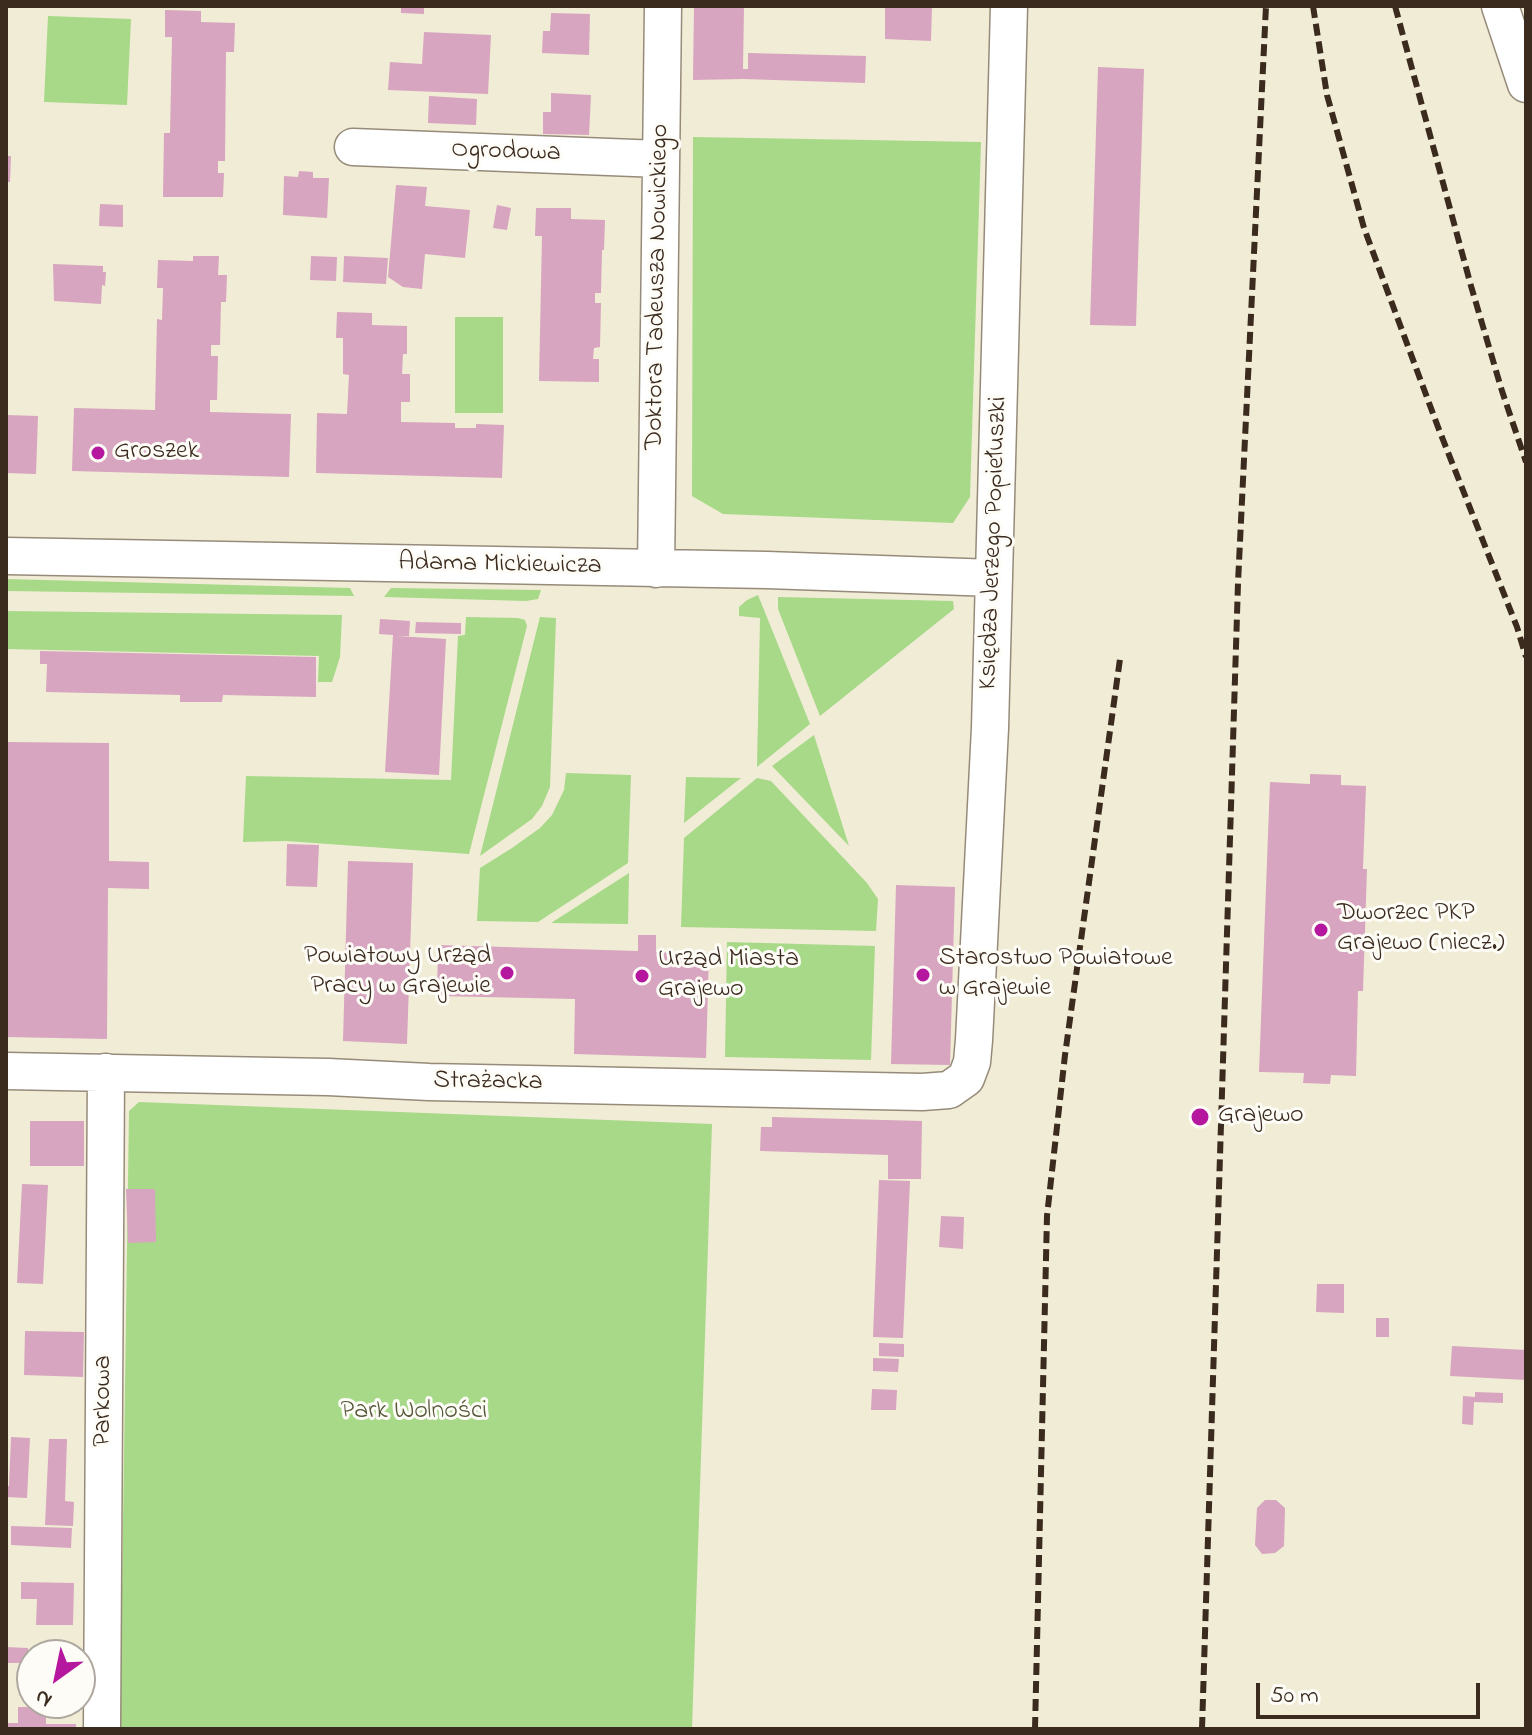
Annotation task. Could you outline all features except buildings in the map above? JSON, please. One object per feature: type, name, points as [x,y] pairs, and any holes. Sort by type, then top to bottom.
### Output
[{"type":"street","name":"Doktora Tadeusza Nowickiego","points":[[656,569],[663,6]]},
{"type":"street","name":"Księdza Jerzego Popiełuszki","points":[[966,1078],[972,1062],[974,1040],[990,728],[1009,6]]},
{"type":"street","points":[[1500,6],[1523,62]]},
{"type":"street","name":"Ogrodowa","points":[[353,147],[660,159]]},
{"type":"street","name":"Adama Mickiewicza","points":[[6,556],[767,570],[994,578]]},
{"type":"street","name":"Strażacka","points":[[6,1071],[922,1092],[949,1090],[966,1078]]},
{"type":"street","name":"Parkowa","points":[[102,1729],[106,1072]]},
{"type":"green space","points":[[48,16],[131,19],[127,105],[44,102]]},
{"type":"green space","points":[[693,137],[981,142],[970,497],[953,523],[723,514],[692,496]]},
{"type":"green space","points":[[455,317],[503,317],[503,413],[455,413]]},
{"type":"green space","points":[[6,579],[350,588],[354,596],[6,591]]},
{"type":"green space","points":[[391,588],[541,590],[538,599],[526,601],[384,597]]},
{"type":"green space","points":[[758,595],[810,724],[757,767],[760,618],[739,616],[739,607]]},
{"type":"green space","points":[[778,597],[953,601],[954,609],[820,716],[778,609]]},
{"type":"green space","points":[[6,611],[342,615],[340,657],[332,682],[318,682],[319,656],[6,649]]},
{"type":"green space","points":[[466,617],[518,618],[525,620],[527,626],[469,854],[286,841],[243,842],[246,776],[451,780],[458,636],[465,635]]},
{"type":"green space","points":[[540,617],[556,618],[550,787],[532,819],[480,856]]},
{"type":"green space","points":[[814,735],[849,846],[772,766]]},
{"type":"green space","points":[[566,773],[631,775],[628,863],[538,922],[477,921],[480,868],[540,828],[552,815],[564,790]]},
{"type":"green space","points":[[686,777],[741,778],[684,823]]},
{"type":"green space","points":[[757,778],[771,781],[867,883],[878,899],[876,931],[681,927],[684,838]]},
{"type":"green space","points":[[629,873],[628,924],[551,923]]},
{"type":"green space","points":[[727,942],[875,946],[871,1060],[725,1057]]},
{"type":"green space","name":"Park Wolności","points":[[139,1102],[712,1124],[692,1729],[120,1729],[129,1111]]},
{"type":"railway","points":[[1202,1729],[1238,583],[1266,6]]},
{"type":"railway","points":[[1313,6],[1327,95],[1364,228],[1526,657]]},
{"type":"railway","points":[[1395,6],[1471,286],[1526,462]]},
{"type":"railway","points":[[1035,1729],[1047,1216],[1065,1055],[1120,659]]},
{"type":"place","name":"Groszek","points":[[98,453]]},
{"type":"place","name":"Dworzec PKP Grajewo (niecz.)","points":[[1321,930]]},
{"type":"place","name":"Powiatowy Urząd Pracy w Grajewie","points":[[507,973]]},
{"type":"place","name":"Starostwo Powiatowe w Grajewie","points":[[923,975]]},
{"type":"place","name":"Urząd Miasta Grajewo","points":[[642,976]]},
{"type":"place","name":"Grajewo","points":[[1200,1117]]}]
